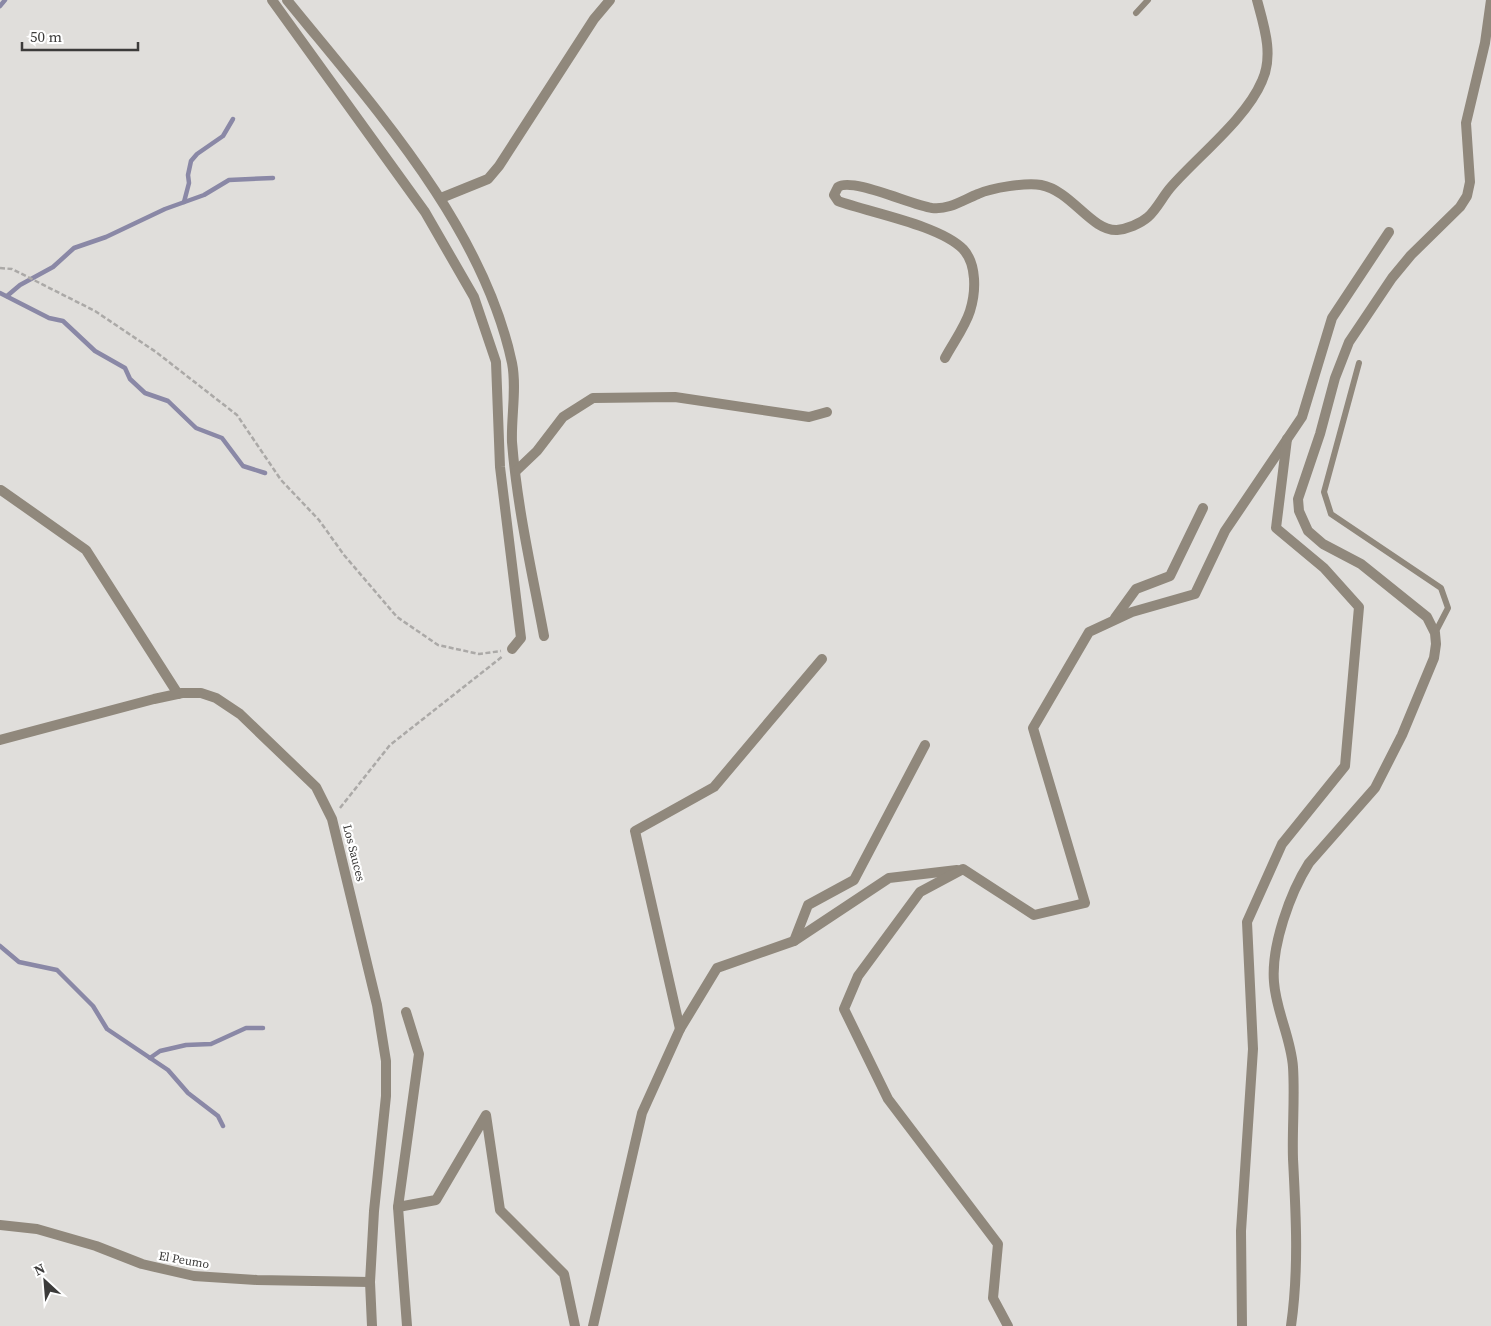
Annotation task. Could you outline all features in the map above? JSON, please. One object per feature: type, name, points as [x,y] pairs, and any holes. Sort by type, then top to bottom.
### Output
[{"type":"street","points":[[272,0],[425,212],[474,297],[496,362],[500,467],[521,638],[512,649]]},
{"type":"street","points":[[287,0],[355,84],[441,198],[475,259],[502,324],[512,365],[512,442],[544,636]]},
{"type":"street","points":[[441,198],[475,186],[488,179],[494,173],[594,19],[610,0]]},
{"type":"street","points":[[945,358],[970,312],[974,295],[972,268],[968,257],[962,248],[938,234],[838,201],[834,195],[838,187],[847,184],[905,202],[933,208],[949,207],[981,193],[1020,185],[1040,184],[1059,190],[1096,223],[1107,229],[1116,230],[1131,226],[1148,217],[1171,187],[1250,102],[1262,82],[1268,61],[1258,0]]},
{"type":"street","points":[[1291,1326],[1294,1304],[1297,1209],[1293,1159],[1293,1068],[1274,982],[1275,957],[1285,917],[1301,875],[1309,863],[1375,788],[1390,762],[1434,658],[1436,644],[1435,633],[1427,617],[1361,564],[1324,544],[1308,531],[1299,511],[1298,498],[1320,434],[1335,378],[1349,342],[1399,271],[1460,207],[1467,196],[1470,182],[1466,123],[1489,30],[1491,0]]},
{"type":"street","points":[[593,1326],[642,1113],[680,1029],[717,968],[794,941],[890,878],[963,869],[1034,915],[1085,903],[1033,728],[1090,632],[1132,612],[1195,594],[1225,531],[1302,417],[1332,318],[1389,232]]},
{"type":"street","points":[[516,471],[537,451],[563,417],[593,398],[675,397],[809,418],[827,412]]},
{"type":"street","points":[[1242,1326],[1241,1231],[1253,1049],[1247,922],[1282,844],[1345,766],[1358,607],[1324,568],[1276,528],[1288,438]]},
{"type":"street","points":[[1,490],[86,550],[178,694]]},
{"type":"street","points":[[1113,621],[1136,589],[1170,576],[1203,508]]},
{"type":"street","points":[[680,1029],[635,831],[714,788],[822,659]]},
{"type":"street","name":"Los Sauces","points":[[0,740],[178,694],[200,693],[216,698],[240,714],[316,788],[332,819],[377,1004],[386,1061],[386,1096],[374,1211],[370,1282],[372,1326]]},
{"type":"street","points":[[794,941],[808,905],[854,880],[925,745]]},
{"type":"street","points":[[963,869],[920,892],[858,976],[844,1009],[888,1099],[998,1244],[993,1298],[1008,1326]]},
{"type":"street","points":[[406,1012],[419,1054],[398,1207],[406,1326]]},
{"type":"street","points":[[398,1207],[436,1200],[486,1115],[500,1210],[564,1274],[575,1326]]},
{"type":"street","name":"El Peumo","points":[[0,1225],[37,1229],[96,1246],[142,1264],[194,1276],[257,1280],[370,1282]]},
{"type":"lane","points":[[1136,13],[1148,0]]},
{"type":"lane","points":[[1359,363],[1324,492],[1331,514],[1441,588],[1448,608],[1435,633]]},
{"type":"path","points":[[0,268],[12,269],[95,311],[156,352],[237,415],[281,480],[319,520],[344,555],[397,616],[438,646],[479,654],[512,649]]},
{"type":"path","points":[[332,819],[390,745],[512,649]]},
{"type":"waterway","points":[[0,6],[5,0]]},
{"type":"waterway","points":[[184,202],[189,183],[188,175],[191,161],[197,154],[223,136],[233,119]]},
{"type":"waterway","points":[[7,296],[20,285],[53,267],[74,248],[106,237],[165,209],[204,195],[229,180],[273,178]]},
{"type":"waterway","points":[[0,293],[49,318],[63,321],[95,351],[125,368],[130,379],[145,393],[168,401],[196,428],[222,438],[243,466],[265,473]]},
{"type":"waterway","points":[[0,946],[19,962],[57,970],[93,1006],[107,1029],[168,1070],[188,1093],[218,1116],[223,1126]]},
{"type":"waterway","points":[[150,1058],[160,1051],[186,1045],[211,1044],[246,1028],[263,1028]]}]
